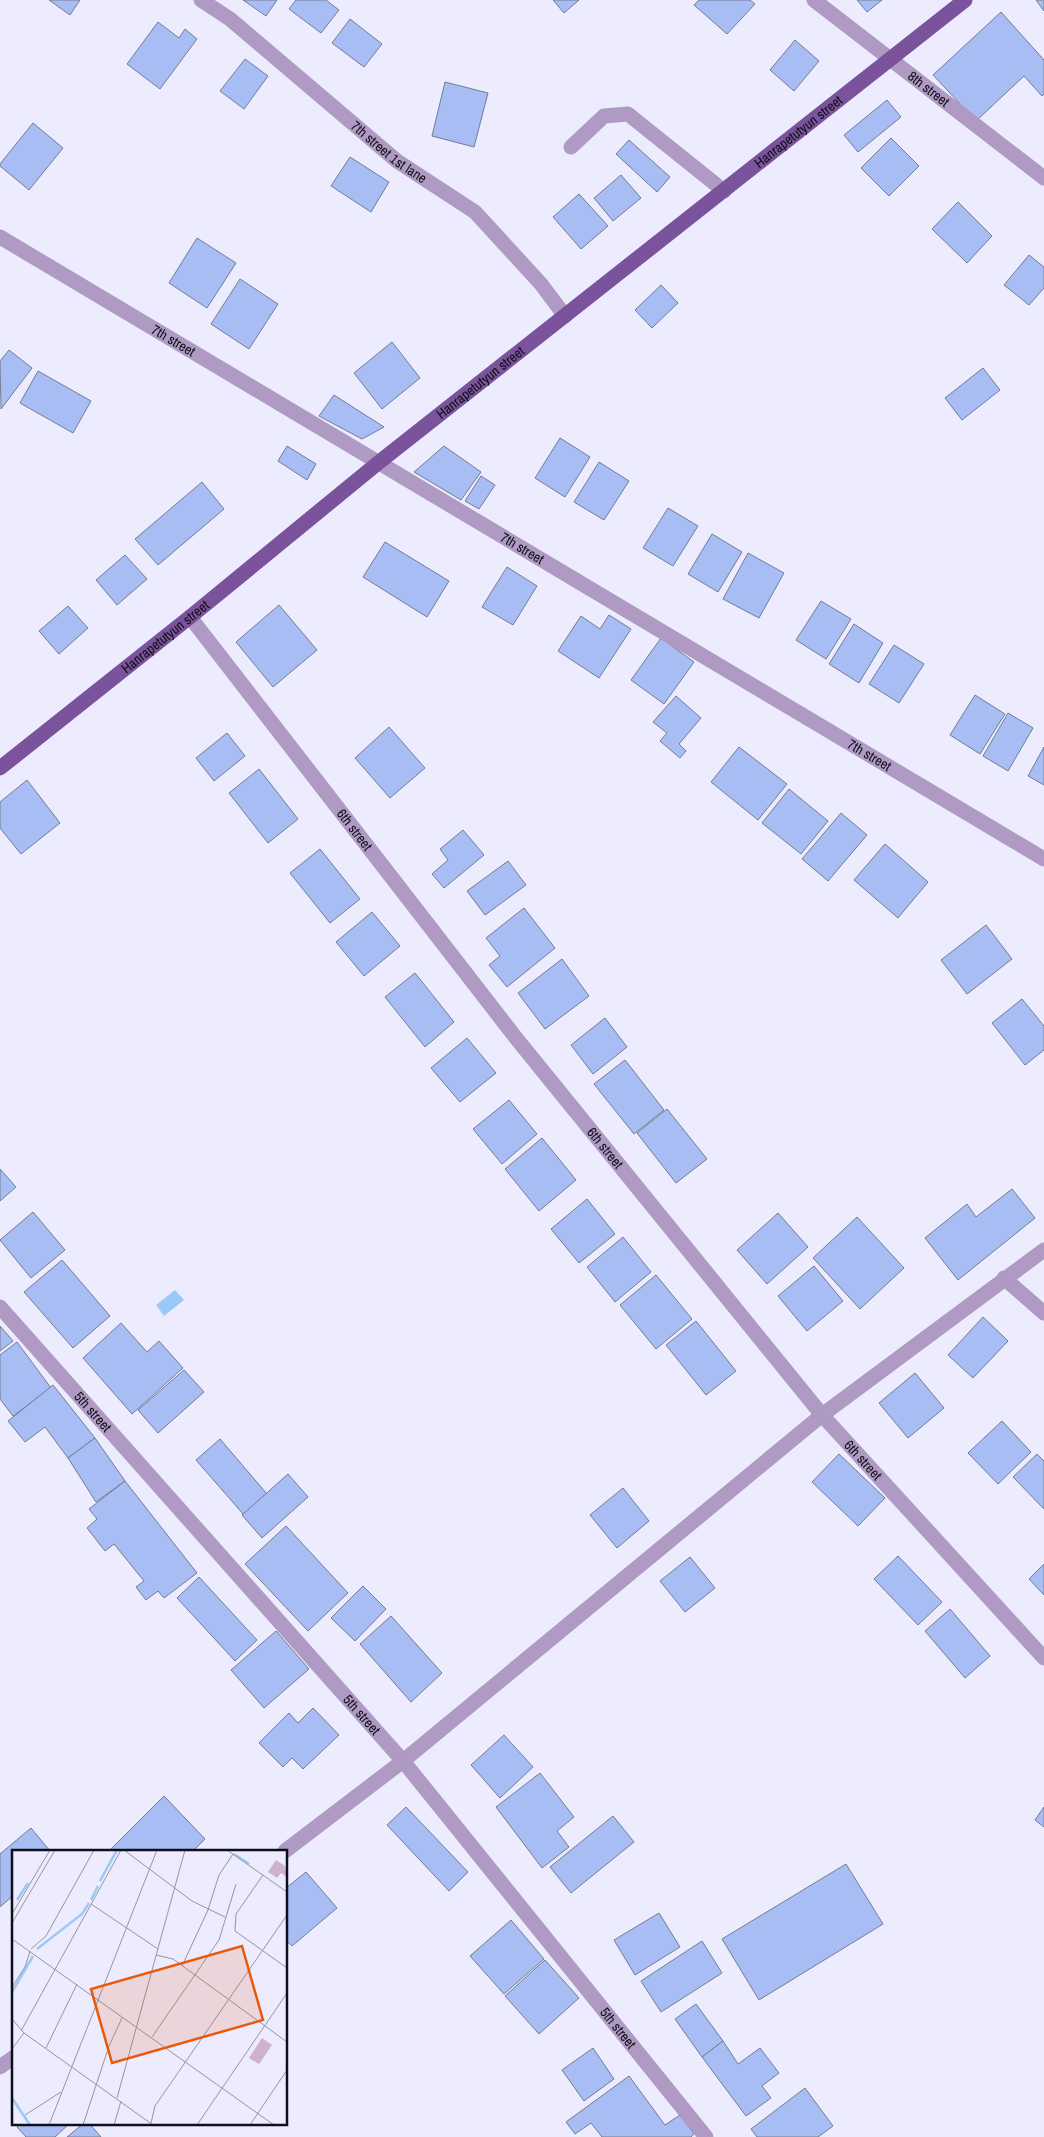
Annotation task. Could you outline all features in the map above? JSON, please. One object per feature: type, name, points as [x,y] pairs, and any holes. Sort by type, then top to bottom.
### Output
[{"type":"main road","name":"Hanrapetutyun street","points":[[0,768],[190,617],[378,463],[965,0]]},
{"type":"street","name":"7th street 1st lane","points":[[201,0],[230,19],[397,161],[475,212],[541,284],[565,316]]},
{"type":"street","name":"8th street","points":[[814,0],[1044,178]]},
{"type":"street","points":[[571,147],[604,116],[628,114],[724,191]]},
{"type":"street","name":"7th street","points":[[0,237],[1044,859]]},
{"type":"street","name":"6th street","points":[[190,617],[516,1038],[822,1415],[1044,1658]]},
{"type":"street","points":[[286,1850],[403,1761],[822,1415],[1044,1250]]},
{"type":"street","points":[[1004,1278],[1044,1312]]},
{"type":"street","name":"5th street","points":[[0,1308],[403,1761],[706,2137]]},
{"type":"street","points":[[0,2067],[12,2058]]},
{"type":"water","points":[[175,1290],[184,1300],[164,1316],[156,1305]]},
{"type":"building","points":[[49,0],[80,0],[70,15]]},
{"type":"building","points":[[243,0],[277,0],[266,16]]},
{"type":"building","points":[[296,0],[326,0],[339,10],[321,33],[289,9]]},
{"type":"building","points":[[553,0],[579,0],[564,13]]},
{"type":"building","points":[[699,0],[750,0],[755,4],[727,34],[694,5]]},
{"type":"building","points":[[857,0],[882,0],[867,12]]},
{"type":"building","points":[[1036,0],[1044,0],[1044,11]]},
{"type":"building","points":[[1001,12],[1044,60],[1044,94],[1042,96],[1024,76],[976,121],[933,75]]},
{"type":"building","points":[[350,19],[382,44],[364,67],[332,43]]},
{"type":"building","points":[[158,22],[179,38],[185,29],[197,39],[160,89],[127,64]]},
{"type":"building","points":[[795,40],[819,61],[794,91],[770,70]]},
{"type":"building","points":[[245,59],[268,76],[244,109],[220,91]]},
{"type":"building","points":[[445,82],[488,93],[474,147],[432,136]]},
{"type":"building","points":[[887,100],[901,117],[858,152],[844,135]]},
{"type":"building","points":[[33,123],[63,148],[29,190],[0,164]]},
{"type":"building","points":[[891,138],[919,166],[889,196],[861,168]]},
{"type":"building","points":[[629,140],[670,177],[657,192],[616,154]]},
{"type":"building","points":[[350,157],[389,182],[371,212],[331,186]]},
{"type":"building","points":[[621,175],[641,198],[613,221],[594,198]]},
{"type":"building","points":[[579,194],[608,226],[581,249],[553,217]]},
{"type":"building","points":[[958,202],[992,236],[967,263],[932,229]]},
{"type":"building","points":[[197,238],[236,263],[207,308],[169,283]]},
{"type":"building","points":[[1029,255],[1044,267],[1044,288],[1029,305],[1004,285]]},
{"type":"building","points":[[240,279],[278,304],[249,349],[211,324]]},
{"type":"building","points":[[661,285],[678,303],[652,328],[635,310]]},
{"type":"building","points":[[392,342],[420,378],[382,409],[354,373]]},
{"type":"building","points":[[9,350],[32,368],[1,409],[0,361]]},
{"type":"building","points":[[983,368],[1000,390],[962,420],[945,398]]},
{"type":"building","points":[[38,371],[91,401],[73,433],[20,403]]},
{"type":"building","points":[[334,395],[384,427],[362,439],[319,416]]},
{"type":"building","points":[[560,438],[590,457],[565,497],[535,478]]},
{"type":"building","points":[[287,446],[316,464],[307,480],[278,461]]},
{"type":"building","points":[[444,446],[481,472],[461,500],[414,472]]},
{"type":"building","points":[[599,462],[629,481],[604,520],[574,502]]},
{"type":"building","points":[[481,476],[495,485],[479,509],[465,501]]},
{"type":"building","points":[[202,482],[224,509],[158,565],[135,539]]},
{"type":"building","points":[[668,508],[698,526],[673,566],[643,548]]},
{"type":"building","points":[[712,534],[742,552],[718,592],[688,574]]},
{"type":"building","points":[[385,542],[449,581],[427,617],[363,577]]},
{"type":"building","points":[[748,553],[784,573],[759,618],[723,599]]},
{"type":"building","points":[[125,555],[147,579],[117,605],[96,580]]},
{"type":"building","points":[[507,567],[537,586],[513,625],[482,607]]},
{"type":"building","points":[[821,601],[851,619],[826,659],[796,640]]},
{"type":"building","points":[[279,605],[317,650],[273,687],[236,642]]},
{"type":"building","points":[[68,606],[88,628],[59,654],[39,631]]},
{"type":"building","points":[[609,615],[631,629],[599,678],[558,651],[581,616],[600,629]]},
{"type":"building","points":[[854,624],[883,643],[859,683],[829,664]]},
{"type":"building","points":[[661,638],[694,662],[664,704],[631,680]]},
{"type":"building","points":[[894,645],[924,664],[899,703],[869,684]]},
{"type":"building","points":[[975,695],[1005,714],[980,754],[950,735]]},
{"type":"building","points":[[676,696],[701,718],[679,744],[686,751],[680,758],[660,741],[667,733],[653,722]]},
{"type":"building","points":[[1008,713],[1033,728],[1008,771],[983,756]]},
{"type":"building","points":[[389,727],[425,768],[390,798],[355,758]]},
{"type":"building","points":[[227,733],[245,756],[214,781],[196,758]]},
{"type":"building","points":[[739,747],[787,784],[758,820],[711,782]]},
{"type":"building","points":[[1044,747],[1044,785],[1028,776]]},
{"type":"building","points":[[259,769],[298,819],[268,843],[229,793]]},
{"type":"building","points":[[27,780],[60,823],[21,854],[0,828],[0,802]]},
{"type":"building","points":[[789,789],[828,821],[801,854],[762,823]]},
{"type":"building","points":[[841,813],[867,835],[828,881],[802,859]]},
{"type":"building","points":[[463,830],[484,855],[444,888],[432,874],[448,860],[440,849]]},
{"type":"building","points":[[885,844],[928,882],[898,918],[854,880]]},
{"type":"building","points":[[320,849],[360,899],[330,923],[290,873]]},
{"type":"building","points":[[508,861],[526,885],[485,915],[467,891]]},
{"type":"building","points":[[524,908],[555,948],[507,987],[489,965],[500,956],[486,938]]},
{"type":"building","points":[[372,912],[400,946],[364,976],[336,942]]},
{"type":"building","points":[[986,925],[1012,959],[967,994],[941,960]]},
{"type":"building","points":[[562,959],[589,996],[545,1029],[518,993]]},
{"type":"building","points":[[415,973],[454,1022],[425,1047],[385,997]]},
{"type":"building","points":[[1022,999],[1044,1026],[1044,1050],[1025,1065],[992,1023]]},
{"type":"building","points":[[605,1018],[627,1047],[593,1074],[571,1045]]},
{"type":"building","points":[[467,1038],[496,1073],[460,1102],[431,1068]]},
{"type":"building","points":[[625,1060],[664,1110],[634,1134],[594,1084]]},
{"type":"building","points":[[509,1100],[537,1134],[502,1164],[473,1129]]},
{"type":"building","points":[[667,1109],[707,1159],[676,1183],[637,1133]]},
{"type":"building","points":[[542,1138],[576,1180],[539,1211],[505,1169]]},
{"type":"building","points":[[0,1169],[16,1187],[0,1201]]},
{"type":"building","points":[[1012,1189],[1035,1218],[958,1280],[925,1238],[967,1204],[976,1217]]},
{"type":"building","points":[[587,1199],[615,1234],[579,1263],[551,1229]]},
{"type":"building","points":[[33,1212],[65,1250],[31,1278],[0,1240]]},
{"type":"building","points":[[778,1213],[808,1247],[767,1284],[737,1250]]},
{"type":"building","points":[[857,1217],[904,1268],[860,1309],[813,1258]]},
{"type":"building","points":[[623,1237],[651,1272],[615,1302],[587,1267]]},
{"type":"building","points":[[62,1260],[110,1316],[73,1348],[24,1292]]},
{"type":"building","points":[[814,1266],[843,1301],[807,1331],[778,1296]]},
{"type":"building","points":[[656,1275],[692,1319],[656,1349],[620,1305]]},
{"type":"building","points":[[983,1317],[1008,1341],[973,1378],[948,1355]]},
{"type":"building","points":[[696,1321],[736,1371],[706,1395],[666,1345]]},
{"type":"building","points":[[121,1323],[147,1352],[159,1341],[183,1368],[132,1414],[83,1358]]},
{"type":"building","points":[[0,1326],[13,1341],[0,1351]]},
{"type":"building","points":[[17,1342],[51,1388],[13,1416],[0,1399],[0,1355]]},
{"type":"building","points":[[184,1370],[204,1392],[158,1433],[138,1410]]},
{"type":"building","points":[[915,1373],[944,1408],[908,1438],[879,1403]]},
{"type":"building","points":[[53,1385],[95,1438],[68,1458],[45,1427],[25,1442],[8,1421]]},
{"type":"building","points":[[1002,1421],[1031,1452],[998,1484],[968,1453]]},
{"type":"building","points":[[95,1438],[125,1481],[96,1502],[68,1458]]},
{"type":"building","points":[[220,1439],[267,1494],[244,1515],[196,1460]]},
{"type":"building","points":[[839,1454],[885,1498],[858,1526],[812,1482]]},
{"type":"building","points":[[1037,1454],[1044,1461],[1044,1509],[1013,1477]]},
{"type":"building","points":[[288,1474],[308,1497],[262,1538],[242,1515]]},
{"type":"building","points":[[125,1481],[197,1573],[164,1598],[158,1591],[146,1600],[136,1587],[144,1581],[114,1544],[105,1551],[87,1528],[97,1519],[89,1509]]},
{"type":"building","points":[[623,1488],[649,1521],[617,1548],[590,1515]]},
{"type":"building","points":[[286,1526],[348,1593],[308,1631],[245,1564]]},
{"type":"building","points":[[898,1556],[942,1602],[918,1625],[874,1579]]},
{"type":"building","points":[[690,1557],[715,1588],[685,1612],[660,1581]]},
{"type":"building","points":[[1044,1564],[1044,1595],[1029,1579]]},
{"type":"building","points":[[199,1577],[257,1640],[235,1661],[177,1598]]},
{"type":"building","points":[[363,1586],[386,1609],[355,1641],[331,1618]]},
{"type":"building","points":[[950,1609],[990,1656],[965,1678],[925,1631]]},
{"type":"building","points":[[391,1616],[442,1673],[411,1702],[360,1644]]},
{"type":"building","points":[[276,1631],[309,1669],[264,1708],[231,1670]]},
{"type":"building","points":[[313,1708],[339,1735],[303,1769],[292,1758],[283,1767],[259,1743],[289,1713],[298,1723]]},
{"type":"building","points":[[504,1735],[533,1767],[500,1798],[471,1765]]},
{"type":"building","points":[[540,1773],[574,1817],[557,1831],[569,1847],[542,1868],[496,1807]]},
{"type":"building","points":[[164,1796],[205,1839],[194,1850],[110,1850]]},
{"type":"building","points":[[406,1807],[468,1872],[449,1891],[387,1825]]},
{"type":"building","points":[[1044,1807],[1044,1827],[1035,1820]]},
{"type":"building","points":[[613,1816],[634,1842],[571,1893],[550,1867]]},
{"type":"building","points":[[31,1828],[49,1850],[12,1850],[12,1897],[0,1907],[0,1854]]},
{"type":"building","points":[[846,1864],[883,1924],[759,2000],[722,1939]]},
{"type":"building","points":[[306,1872],[337,1908],[292,1946],[288,1942],[288,1886]]},
{"type":"building","points":[[659,1913],[680,1947],[635,1975],[614,1940]]},
{"type":"building","points":[[511,1920],[544,1959],[504,1994],[470,1956]]},
{"type":"building","points":[[702,1941],[722,1973],[661,2012],[641,1981]]},
{"type":"building","points":[[545,1960],[579,1998],[539,2034],[505,1996]]},
{"type":"building","points":[[696,2004],[723,2041],[702,2057],[675,2019]]},
{"type":"building","points":[[723,2041],[738,2064],[760,2048],[779,2073],[762,2086],[771,2098],[746,2116],[702,2057]]},
{"type":"building","points":[[593,2048],[614,2079],[584,2101],[562,2070]]},
{"type":"building","points":[[629,2076],[665,2125],[680,2115],[694,2134],[691,2137],[602,2137],[591,2123],[575,2134],[566,2122]]},
{"type":"building","points":[[805,2088],[833,2126],[818,2137],[757,2137],[751,2129]]},
{"type":"building","points":[[19,2124],[69,2124],[55,2137],[26,2137],[17,2127]]},
{"type":"building","points":[[83,2124],[90,2124],[101,2137],[67,2137]]}]
